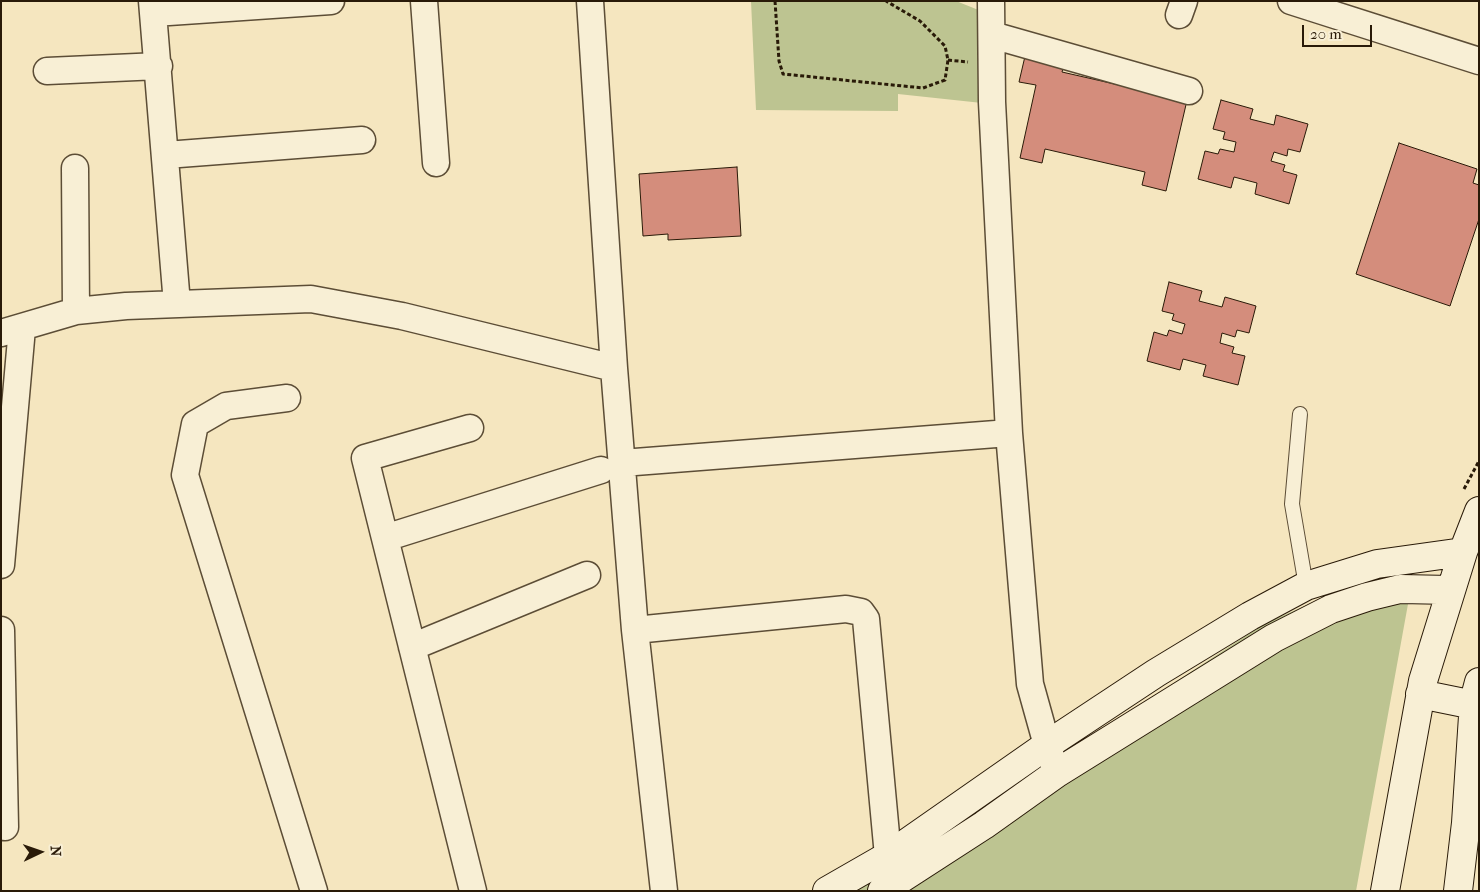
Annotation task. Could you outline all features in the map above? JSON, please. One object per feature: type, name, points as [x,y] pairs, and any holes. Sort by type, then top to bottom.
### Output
[{"type":"street","points":[[177,304],[153,7],[331,1]]},
{"type":"street","points":[[424,1],[436,163]]},
{"type":"street","points":[[590,1],[614,368],[612,467],[635,630],[664,891]]},
{"type":"street","points":[[991,1],[992,102],[1008,433],[1030,684],[1057,773]]},
{"type":"street","points":[[1291,1],[1479,61]]},
{"type":"street","points":[[992,35],[1189,91]]},
{"type":"street","points":[[47,71],[159,66]]},
{"type":"street","points":[[166,155],[362,140]]},
{"type":"street","points":[[75,168],[76,311]]},
{"type":"street","points":[[1,565],[12,330],[76,311],[177,304],[311,299],[411,318],[614,368]]},
{"type":"street","points":[[288,398],[226,406],[195,424],[185,475],[314,891]]},
{"type":"street","points":[[470,428],[365,458],[473,891]]},
{"type":"street","points":[[385,538],[612,467],[1008,433]]},
{"type":"street","points":[[1385,891],[1420,694],[1463,552],[1479,512]]},
{"type":"street","points":[[827,891],[888,856],[1047,745],[1171,663],[1250,616],[1306,586],[1377,564],[1463,552]]},
{"type":"street","points":[[412,647],[586,574]]},
{"type":"street","points":[[882,891],[984,825],[1057,773],[1274,638],[1331,609],[1367,597],[1400,589],[1451,590]]},
{"type":"street","points":[[635,630],[846,609],[861,612],[866,619],[888,856]]},
{"type":"street","points":[[1,630],[4,827]]},
{"type":"street","points":[[1420,694],[1476,693],[1466,824],[1458,891]]},
{"type":"lane","points":[[1300,414],[1292,504],[1306,586]]},
{"type":"path","points":[[775,1],[779,61],[783,74],[923,88],[945,80],[948,60],[945,46],[920,21],[886,1]]},
{"type":"green space","points":[[751,1],[956,1],[986,13],[982,103],[898,94],[898,111],[756,110]]},
{"type":"green space","points":[[1402,577],[1410,593],[1356,891],[856,891],[1264,624],[1352,585]]},
{"type":"building","points":[[1026,52],[1065,61],[1062,72],[1163,95],[1188,96],[1166,191],[1142,185],[1145,172],[1045,149],[1042,163],[1020,158],[1036,85],[1019,82]]},
{"type":"building","points":[[1221,100],[1253,109],[1250,119],[1274,125],[1276,115],[1308,124],[1300,152],[1288,149],[1287,156],[1274,152],[1271,161],[1285,165],[1283,171],[1297,175],[1289,204],[1255,194],[1257,183],[1234,177],[1231,188],[1198,179],[1205,151],[1218,154],[1220,149],[1234,152],[1236,142],[1223,139],[1225,132],[1213,129]]},
{"type":"building","points":[[1399,143],[1477,169],[1473,183],[1479,185],[1479,219],[1450,306],[1356,274]]},
{"type":"building","points":[[737,167],[741,236],[668,240],[668,234],[643,236],[639,174]]},
{"type":"building","points":[[1169,282],[1202,291],[1199,301],[1222,307],[1225,297],[1256,306],[1249,333],[1237,330],[1235,337],[1222,333],[1220,343],[1234,347],[1232,353],[1245,356],[1238,385],[1203,376],[1206,365],[1183,359],[1180,370],[1147,361],[1154,332],[1167,336],[1169,330],[1182,334],[1185,324],[1172,320],[1174,314],[1162,311]]}]
